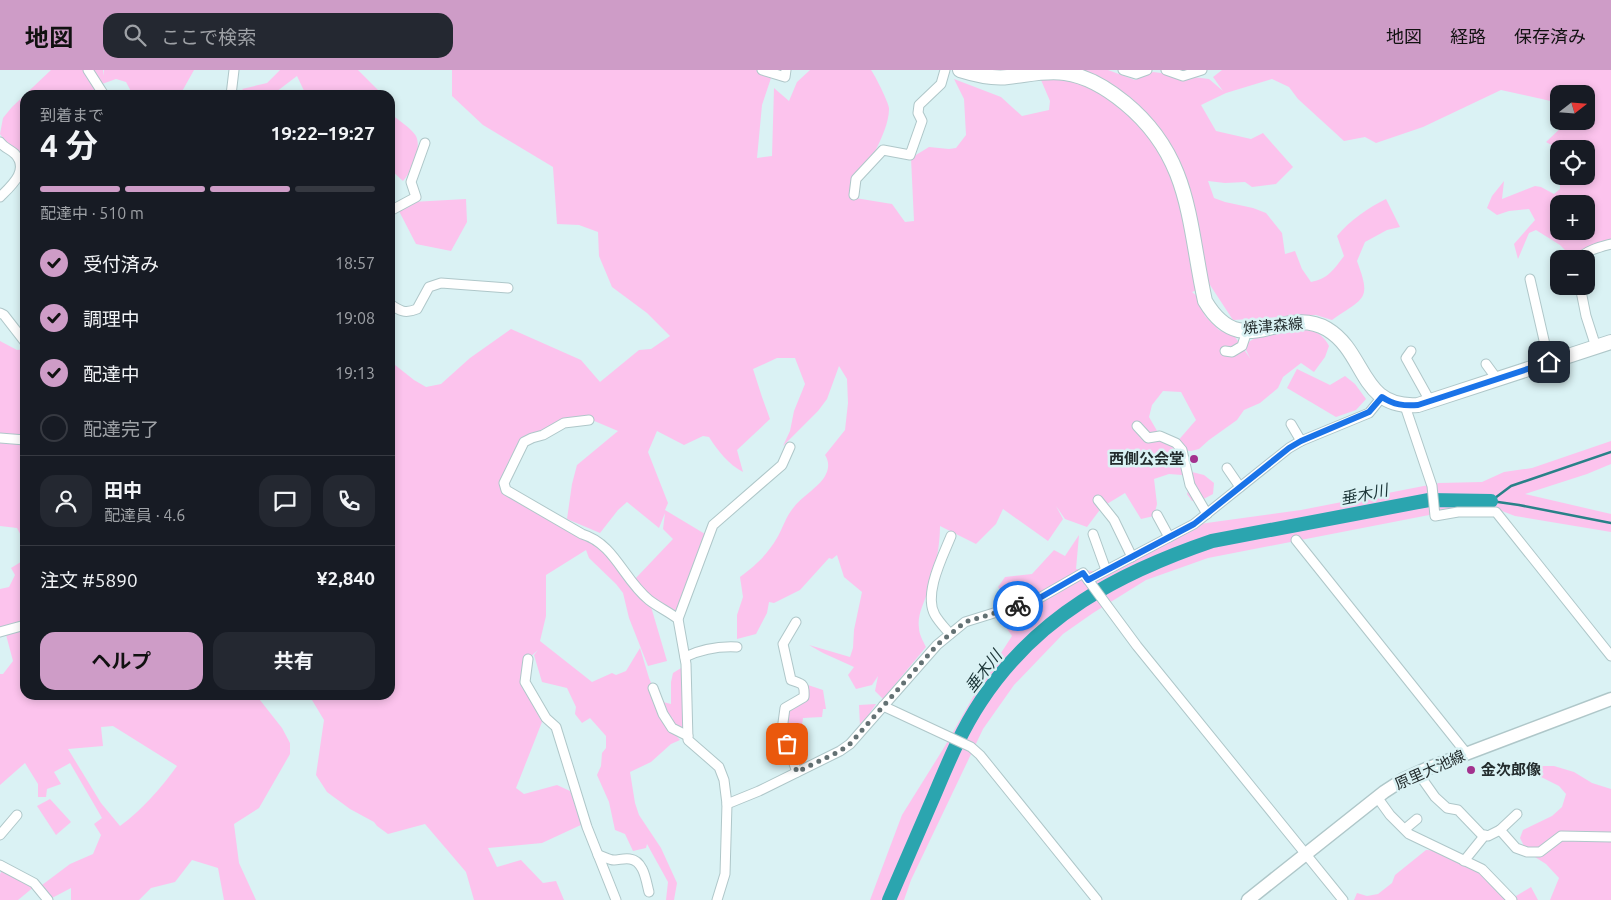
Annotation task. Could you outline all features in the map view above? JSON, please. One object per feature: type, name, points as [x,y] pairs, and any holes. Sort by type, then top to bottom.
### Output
[{"type":"main road","name":"焼津森線","points":[[960,70],[974,75],[991,77],[1008,77],[1047,71],[1076,75],[1115,95],[1154,131],[1175,166],[1187,202],[1205,301],[1212,314],[1221,323],[1231,328],[1247,331],[1287,324],[1310,323],[1327,330],[1343,343],[1373,389],[1392,403],[1405,406]]},
{"type":"main road","points":[[1405,406],[1418,405],[1611,342]]},
{"type":"main road","name":"原里大池線","points":[[1248,900],[1377,797],[1404,779],[1611,700]]},
{"type":"street","points":[[88,70],[101,90]]},
{"type":"street","points":[[234,70],[234,90]]},
{"type":"street","points":[[762,70],[785,77],[786,70]]},
{"type":"street","points":[[854,195],[856,179],[883,150],[910,155],[922,121],[918,113],[919,105],[941,84],[945,70]]},
{"type":"street","points":[[1123,70],[1136,74],[1147,70]]},
{"type":"street","points":[[1166,70],[1183,76],[1202,70]]},
{"type":"street","points":[[0,142],[3,147],[13,152],[20,162]]},
{"type":"street","points":[[395,208],[416,197],[411,182],[425,143]]},
{"type":"street","points":[[0,197],[15,182],[20,169]]},
{"type":"street","points":[[1593,250],[1611,244]]},
{"type":"street","points":[[1530,279],[1549,362]]},
{"type":"street","points":[[395,308],[406,313],[417,310],[430,287],[440,283],[508,288]]},
{"type":"street","points":[[1582,295],[1596,347]]},
{"type":"street","points":[[0,313],[4,315],[20,336]]},
{"type":"street","points":[[1225,350],[1232,352],[1242,346],[1247,331]]},
{"type":"street","points":[[1412,351],[1406,358],[1430,400]]},
{"type":"street","points":[[1486,364],[1497,379]]},
{"type":"street","points":[[1088,580],[1194,524],[1301,441],[1369,412],[1382,397]]},
{"type":"street","points":[[1405,406],[1432,486],[1435,516],[1458,512],[1496,512],[1611,656]]},
{"type":"street","points":[[589,420],[564,423],[543,436],[524,442],[504,483],[506,490],[604,545],[630,580],[649,600],[678,619]]},
{"type":"street","points":[[1291,424],[1301,441]]},
{"type":"street","points":[[1137,426],[1148,438],[1160,436],[1176,443],[1182,450],[1190,485],[1207,514]]},
{"type":"street","points":[[0,438],[20,440]]},
{"type":"street","points":[[717,900],[726,874],[727,804],[724,780],[719,767],[688,740],[685,657],[678,619],[712,524],[782,465],[790,447]]},
{"type":"street","points":[[1227,468],[1240,487]]},
{"type":"street","points":[[1098,500],[1114,520],[1132,557]]},
{"type":"street","points":[[1157,515],[1169,538]]},
{"type":"street","points":[[1093,534],[1106,570]]},
{"type":"street","points":[[950,634],[932,608],[932,595],[937,572],[951,536]]},
{"type":"street","points":[[1296,540],[1467,754]]},
{"type":"street","points":[[727,804],[759,791],[840,751],[850,744],[937,645],[965,622],[1036,600],[1083,573],[1137,646],[1343,900]]},
{"type":"street","points":[[796,622],[783,644],[790,680],[803,685],[805,688],[804,697],[785,708],[782,730],[797,772]]},
{"type":"street","points":[[0,632],[20,626]]},
{"type":"street","points":[[685,657],[700,650],[726,646],[737,647]]},
{"type":"street","points":[[528,659],[525,682],[546,718],[556,728],[587,827],[616,900]]},
{"type":"street","points":[[653,688],[663,714],[672,728],[688,736]]},
{"type":"street","points":[[883,706],[971,747],[980,755],[1097,900]]},
{"type":"street","points":[[1418,773],[1435,797],[1447,808],[1458,810],[1482,835],[1486,835]]},
{"type":"street","points":[[1377,797],[1390,815],[1409,834],[1482,869],[1512,900]]},
{"type":"street","points":[[1464,860],[1486,835],[1500,830],[1517,814]]},
{"type":"street","points":[[0,835],[17,815]]},
{"type":"street","points":[[1405,829],[1417,819]]},
{"type":"street","points":[[1500,830],[1516,848],[1527,852],[1540,852],[1561,836],[1611,837]]},
{"type":"street","points":[[598,855],[613,860],[633,859],[639,864],[644,873],[649,892]]},
{"type":"street","points":[[0,865],[34,883],[48,900]]},
{"type":"shaded area","points":[[51,70],[103,70],[103,76],[104,70],[194,70],[183,90],[130,90],[126,82],[116,79],[102,84],[103,90],[30,90]]},
{"type":"shaded area","points":[[280,70],[358,70],[378,90],[304,90],[297,76],[279,90],[242,89],[267,83]]},
{"type":"shaded area","points":[[452,70],[771,70],[771,78],[762,105],[757,158],[772,156],[774,88],[789,101],[797,82],[810,70],[871,70],[887,102],[889,109],[888,119],[874,154],[849,197],[892,204],[905,222],[914,221],[911,158],[929,147],[956,148],[966,135],[964,99],[954,79],[1001,97],[1022,116],[1049,110],[1050,101],[1041,80],[1058,76],[1065,70],[1108,70],[1135,80],[1153,72],[1209,79],[1223,91],[1213,77],[1222,70],[1611,70],[1611,242],[1586,250],[1565,250],[1552,240],[1595,240],[1595,195],[1550,195],[1550,239],[1536,230],[1529,233],[1518,259],[1514,244],[1535,220],[1529,209],[1509,211],[1497,215],[1487,208],[1492,196],[1504,181],[1502,199],[1535,186],[1554,194],[1560,189],[1560,185],[1595,185],[1595,140],[1550,140],[1550,144],[1546,142],[1559,130],[1595,130],[1595,85],[1550,85],[1550,101],[1501,90],[1423,127],[1376,143],[1365,137],[1344,141],[1298,99],[1289,87],[1272,79],[1226,93],[1201,105],[1216,131],[1251,139],[1263,133],[1293,167],[1276,184],[1252,187],[1245,182],[1225,183],[1208,181],[1214,198],[1266,213],[1282,233],[1285,254],[1295,251],[1302,269],[1311,282],[1326,276],[1337,265],[1344,256],[1337,236],[1353,220],[1373,206],[1386,199],[1400,227],[1387,230],[1365,242],[1357,261],[1364,284],[1362,297],[1352,307],[1332,320],[1316,315],[1233,320],[1210,285],[1192,292],[1198,297],[1205,316],[1219,330],[1235,337],[1250,358],[1246,350],[1247,343],[1261,335],[1296,330],[1315,332],[1322,336],[1329,346],[1325,357],[1314,372],[1301,363],[1283,377],[1278,388],[1260,403],[1244,410],[1237,420],[1199,449],[1191,451],[1182,450],[1176,443],[1196,420],[1181,392],[1163,391],[1152,405],[1149,417],[1160,436],[1171,442],[1188,471],[1204,475],[1214,483],[1213,494],[1200,501],[1192,501],[1187,494],[1190,485],[1182,475],[1169,474],[1154,479],[1157,504],[1154,516],[1141,519],[1125,493],[1102,507],[1087,527],[1065,519],[1056,506],[1063,519],[1048,541],[1003,509],[996,524],[976,544],[940,526],[935,567],[919,618],[921,638],[926,647],[883,699],[875,691],[878,676],[872,685],[856,689],[848,675],[854,667],[809,645],[850,657],[853,648],[854,630],[862,592],[844,577],[837,555],[832,559],[829,558],[800,590],[774,603],[769,602],[767,613],[756,634],[737,639],[737,615],[743,597],[740,577],[765,555],[797,503],[824,478],[828,467],[825,455],[845,430],[848,403],[847,379],[839,366],[827,399],[818,411],[783,446],[790,431],[794,411],[805,384],[795,358],[777,358],[753,369],[770,419],[737,450],[743,472],[724,457],[709,437],[703,436],[684,445],[657,431],[648,452],[668,503],[665,510],[705,534],[676,612],[659,606],[634,580],[673,539],[663,529],[665,513],[659,528],[627,502],[618,510],[600,533],[567,519],[577,465],[618,431],[592,420],[524,442],[505,483],[506,490],[600,542],[649,600],[667,661],[648,666],[629,618],[623,593],[589,558],[586,550],[546,575],[546,616],[540,641],[592,682],[612,673],[616,675],[626,671],[640,648],[649,678],[659,701],[671,704],[673,673],[686,665],[685,730],[674,727],[672,716],[673,729],[680,740],[671,744],[651,762],[630,772],[639,815],[661,848],[677,883],[674,900],[666,900],[668,882],[647,844],[646,848],[633,851],[625,834],[615,830],[609,802],[597,775],[601,766],[602,753],[606,748],[606,736],[590,718],[582,723],[575,714],[576,707],[567,688],[542,682],[534,655],[538,650],[528,659],[522,683],[542,722],[516,788],[524,794],[557,785],[570,791],[583,824],[542,843],[488,848],[497,867],[521,860],[543,883],[556,881],[564,900],[474,900],[466,872],[425,824],[388,834],[374,822],[350,809],[327,792],[316,775],[324,720],[312,700],[395,700],[395,365],[426,387],[441,384],[470,358],[511,329],[581,360],[600,382],[639,350],[651,349],[670,336],[647,313],[612,287],[599,256],[598,232],[579,225],[557,224],[553,167],[483,125],[452,96]]},
{"type":"shaded area","points":[[20,99],[20,156],[17,157],[0,134],[3,118]]},
{"type":"shaded area","points":[[395,117],[411,130],[418,141],[415,160],[410,172],[403,181],[395,174]]},
{"type":"shaded area","points":[[466,199],[467,222],[451,251],[416,244],[399,211],[412,202]]},
{"type":"shaded area","points":[[0,341],[17,350],[20,350],[20,534],[17,528],[0,526]]},
{"type":"shaded area","points":[[1297,369],[1330,385],[1345,376],[1355,384],[1366,399],[1356,410],[1336,417],[1287,388]]},
{"type":"shaded area","points":[[1611,441],[1611,464],[1587,474],[1525,494],[1611,514],[1611,532],[1515,516],[1502,511],[1460,509],[1208,558],[1146,580],[1063,634],[1014,685],[983,729],[911,880],[904,900],[870,900],[902,815],[977,690],[1012,636],[1005,626],[1017,618],[1015,608],[998,587],[1005,577],[1032,574],[1054,550],[1065,556],[1079,535],[1076,569],[1100,572],[1192,525],[1301,510],[1439,483],[1482,482],[1504,472],[1532,468]]},
{"type":"shaded area","points":[[20,562],[20,700],[260,700],[282,728],[290,743],[290,754],[259,808],[234,824],[239,863],[256,900],[224,900],[218,868],[192,860],[175,882],[151,888],[139,900],[71,900],[71,888],[52,898],[42,885],[70,864],[93,854],[101,835],[94,824],[102,818],[70,763],[54,772],[61,784],[47,789],[46,797],[38,797],[38,784],[25,763],[0,785],[0,674],[3,674],[13,661],[5,631],[0,632],[0,589],[9,587],[15,575],[11,568]],"holes":[[[113,726],[177,766],[151,798],[120,826],[101,803],[68,749],[103,746],[101,727]]]},
{"type":"shaded area","points":[[808,685],[823,690],[826,709],[823,709],[822,717],[803,718],[800,739],[791,744],[786,727],[785,708],[806,699]]},
{"type":"shaded area","points":[[876,704],[861,726],[860,726],[859,705]]},
{"type":"shaded area","points":[[1539,766],[1554,766],[1574,772],[1592,783],[1611,789],[1611,900],[1550,900],[1559,878],[1546,864],[1527,852],[1520,838],[1523,830],[1552,816],[1562,807],[1566,794],[1559,786],[1541,777]]},
{"type":"shaded area","points":[[50,799],[71,822],[56,835],[37,806]]},
{"type":"shaded area","points":[[1426,850],[1444,851],[1482,869],[1510,895],[1516,896],[1531,887],[1538,900],[1354,900],[1357,893],[1367,896],[1378,894],[1392,883],[1395,875]]},
{"type":"shaded area","points":[[4,867],[35,886],[18,900],[0,900],[0,874]]},
{"type":"waterway","points":[[1491,501],[1511,486],[1611,452]]},
{"type":"waterway","name":"垂木川","points":[[889,900],[955,747],[981,701],[1003,671],[1028,645],[1054,621],[1082,601],[1112,583],[1144,568],[1212,541],[1429,500],[1491,501]]},
{"type":"waterway","points":[[1491,501],[1611,523]]},
{"type":"way so far","points":[[787,744],[797,772],[840,751],[850,744],[937,645],[965,622],[1018,606]]},
{"type":"place","name":"西側公会堂","points":[[1194,459]]},
{"type":"place","name":"金次郎像","points":[[1471,770]]},
{"type":"route","points":[[1018,606],[1036,600],[1083,573],[1088,580],[1194,524],[1289,448],[1369,412],[1382,397],[1392,403],[1405,406],[1418,405],[1549,362]]}]
